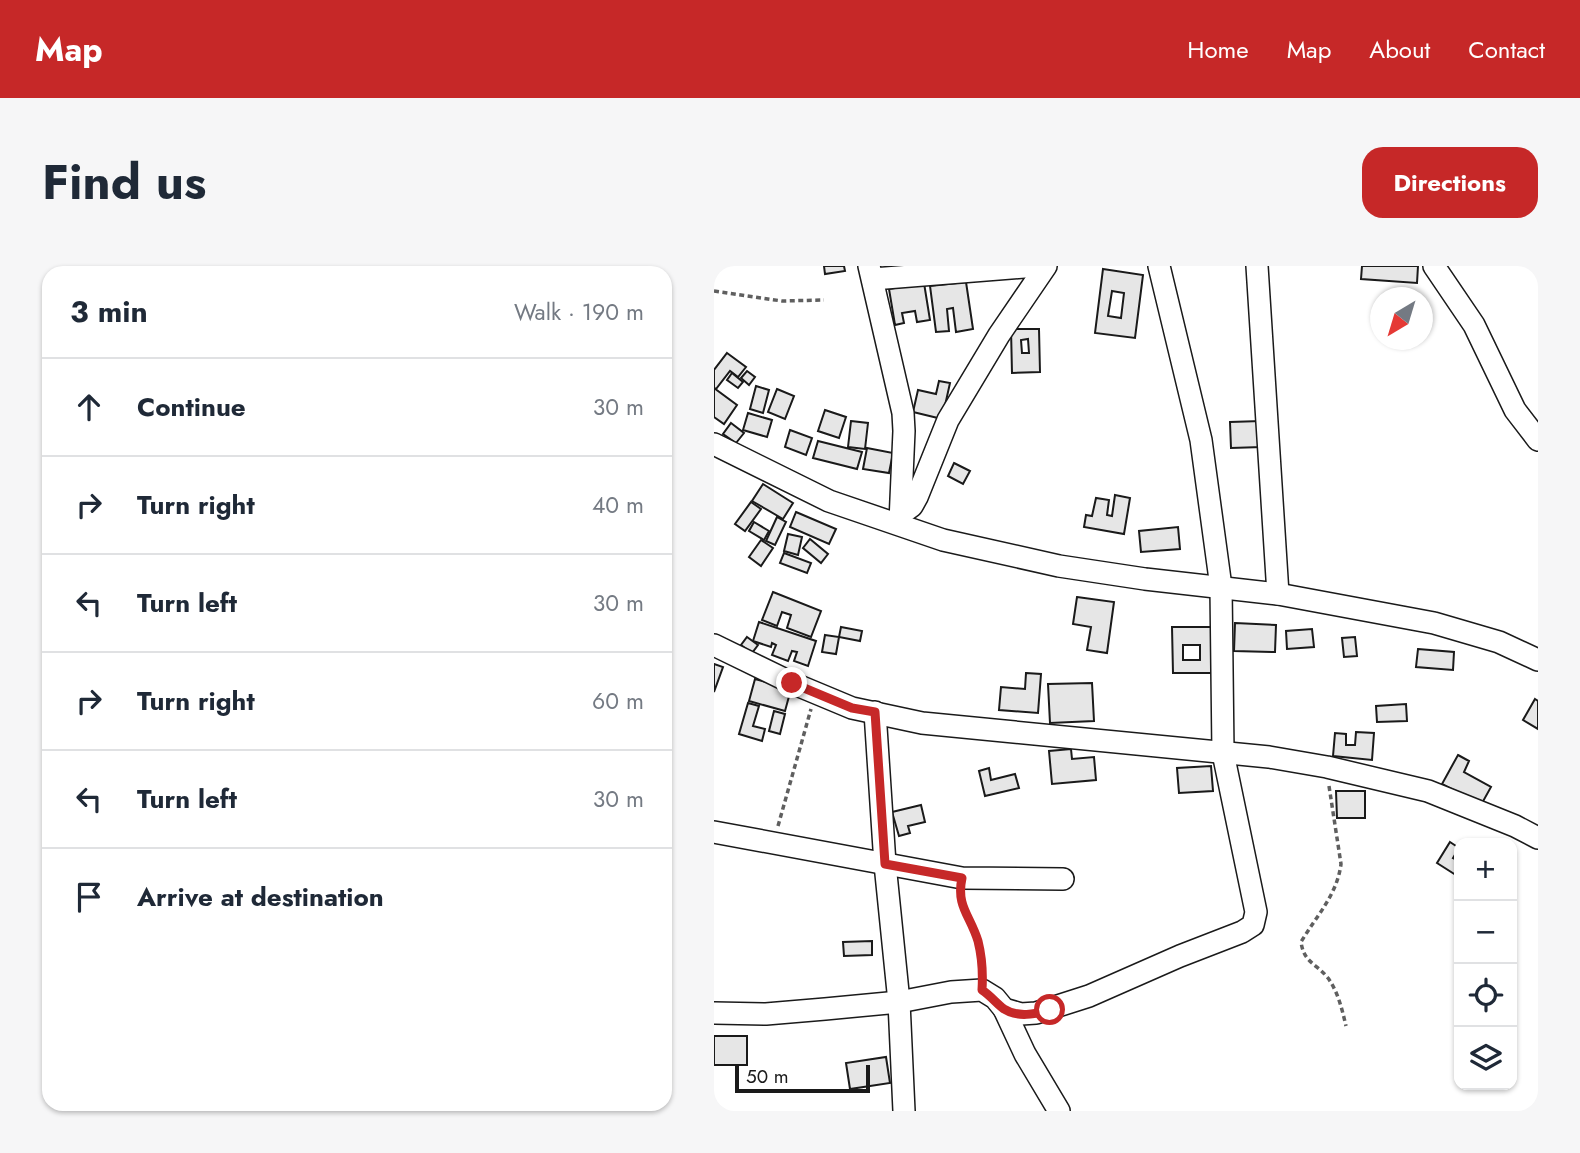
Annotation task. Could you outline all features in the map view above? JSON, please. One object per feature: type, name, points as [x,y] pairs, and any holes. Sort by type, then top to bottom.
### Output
[{"type":"street","points":[[901,519],[903,413],[871,273],[1036,266]]},
{"type":"street","points":[[901,519],[917,496],[948,420],[1010,318],[1046,266]]},
{"type":"street","points":[[1004,1009],[1021,1014],[1050,1010],[1090,996],[1242,932],[1253,925],[1256,912],[1223,753],[1221,587],[1201,440],[1159,266]]},
{"type":"street","points":[[1257,266],[1278,594]]},
{"type":"street","points":[[1434,266],[1474,325],[1516,410],[1538,440]]},
{"type":"street","points":[[714,444],[829,501],[901,519],[955,544],[1059,566],[1278,594],[1434,623],[1499,642],[1538,660]]},
{"type":"street","points":[[714,645],[852,708],[922,723],[1269,757],[1327,767],[1428,791],[1538,838]]},
{"type":"street","points":[[875,712],[885,864],[899,1002],[904,1111]]},
{"type":"street","points":[[714,831],[962,878],[1063,879]]},
{"type":"street","points":[[714,1013],[766,1014],[899,1002],[951,992],[982,990],[995,998],[1004,1009],[1059,1111]]},
{"type":"path","points":[[714,291],[782,301],[824,300]]},
{"type":"path","points":[[773,842],[816,693]]},
{"type":"path","points":[[1327,767],[1341,864],[1336,890],[1301,942],[1303,953],[1325,975],[1335,990],[1346,1026]]},
{"type":"path","points":[[962,878],[959,892],[977,939],[982,990]]},
{"type":"building","points":[[824,266],[844,266],[845,271],[825,274]]},
{"type":"building","points":[[1362,266],[1418,266],[1417,283],[1361,279]]},
{"type":"building","points":[[1103,269],[1143,275],[1135,338],[1095,333]],"holes":[[[1112,291],[1124,293],[1121,318],[1108,316]]]},
{"type":"building","points":[[966,282],[973,329],[956,332],[953,308],[947,309],[949,331],[936,332],[930,286]]},
{"type":"building","points":[[924,283],[930,320],[917,322],[915,311],[902,313],[904,323],[895,325],[889,289]]},
{"type":"building","points":[[1011,329],[1039,329],[1040,372],[1012,373]],"holes":[[[1028,339],[1029,353],[1022,353],[1021,340]]]},
{"type":"building","points":[[727,353],[746,367],[738,377],[730,371],[716,389],[714,370]]},
{"type":"building","points":[[747,371],[755,377],[749,385],[741,378]]},
{"type":"building","points":[[732,373],[743,382],[738,388],[727,380]]},
{"type":"building","points":[[939,381],[950,383],[942,419],[913,412],[918,390],[936,394]]},
{"type":"building","points":[[756,386],[769,390],[763,413],[750,409]]},
{"type":"building","points":[[714,388],[737,405],[724,424],[714,417]]},
{"type":"building","points":[[777,389],[794,396],[785,419],[768,412]]},
{"type":"building","points":[[825,410],[846,417],[839,438],[818,431]]},
{"type":"building","points":[[748,413],[772,420],[767,437],[743,430]]},
{"type":"building","points":[[851,421],[868,423],[865,449],[848,447]]},
{"type":"building","points":[[1261,421],[1262,447],[1231,448],[1230,422]]},
{"type":"building","points":[[731,423],[744,433],[736,443],[723,434]]},
{"type":"building","points":[[790,430],[812,438],[806,455],[785,447]]},
{"type":"building","points":[[818,441],[862,452],[857,469],[813,458]]},
{"type":"building","points":[[867,448],[893,453],[889,473],[863,469]]},
{"type":"building","points":[[954,463],[970,471],[963,484],[948,476]]},
{"type":"building","points":[[763,484],[793,503],[783,519],[752,501]]},
{"type":"building","points":[[1115,495],[1130,498],[1124,534],[1084,527],[1086,515],[1092,516],[1096,498],[1109,500],[1107,515],[1112,516]]},
{"type":"building","points":[[751,502],[761,509],[745,531],[735,524]]},
{"type":"building","points":[[796,512],[836,529],[829,544],[790,527]]},
{"type":"building","points":[[777,517],[786,522],[775,545],[766,541]]},
{"type":"building","points":[[754,522],[769,531],[764,540],[749,531]]},
{"type":"building","points":[[1178,527],[1180,549],[1141,552],[1139,531]]},
{"type":"building","points":[[788,534],[802,537],[798,555],[784,551]]},
{"type":"building","points":[[810,539],[828,554],[821,563],[803,548]]},
{"type":"building","points":[[761,540],[773,548],[761,566],[749,557]]},
{"type":"building","points":[[784,553],[811,563],[807,573],[780,563]]},
{"type":"building","points":[[773,592],[821,611],[811,637],[787,628],[791,615],[782,612],[777,626],[762,620]]},
{"type":"building","points":[[1077,597],[1114,602],[1107,653],[1087,650],[1091,627],[1073,624]]},
{"type":"building","points":[[759,622],[816,641],[808,666],[794,661],[797,652],[792,651],[788,661],[772,655],[776,645],[772,643],[771,647],[753,641]]},
{"type":"building","points":[[1235,623],[1276,625],[1275,652],[1234,651]]},
{"type":"building","points":[[841,627],[862,631],[860,641],[839,637]]},
{"type":"building","points":[[1172,627],[1215,627],[1215,673],[1173,673]],"holes":[[[1183,645],[1200,645],[1200,660],[1183,660]]]},
{"type":"building","points":[[1312,629],[1314,647],[1287,649],[1286,631]]},
{"type":"building","points":[[825,635],[839,637],[836,654],[822,652]]},
{"type":"building","points":[[747,637],[758,645],[752,653],[741,645]]},
{"type":"building","points":[[1355,637],[1357,656],[1344,657],[1342,638]]},
{"type":"building","points":[[1418,649],[1454,652],[1453,670],[1416,667]]},
{"type":"building","points":[[714,664],[723,667],[714,692]]},
{"type":"building","points":[[1026,673],[1041,674],[1038,713],[999,710],[1001,687],[1025,689]]},
{"type":"building","points":[[755,679],[791,689],[785,711],[749,701]]},
{"type":"building","points":[[1092,683],[1094,721],[1050,723],[1048,684]]},
{"type":"building","points":[[1535,699],[1538,701],[1538,729],[1523,720]]},
{"type":"building","points":[[748,703],[759,706],[753,726],[765,729],[762,741],[739,734]]},
{"type":"building","points":[[1406,704],[1407,721],[1377,722],[1376,706]]},
{"type":"building","points":[[774,711],[785,714],[780,734],[769,731]]},
{"type":"building","points":[[1356,732],[1374,733],[1372,760],[1333,756],[1335,733],[1346,734],[1346,745],[1355,745]]},
{"type":"building","points":[[1071,749],[1072,759],[1094,757],[1096,780],[1052,784],[1049,751]]},
{"type":"building","points":[[1458,755],[1469,761],[1464,772],[1491,787],[1481,805],[1442,784]]},
{"type":"building","points":[[1211,766],[1213,791],[1179,793],[1177,768]]},
{"type":"building","points":[[989,768],[991,780],[1015,774],[1019,788],[985,796],[979,771]]},
{"type":"building","points":[[1336,791],[1365,791],[1365,818],[1337,818]]},
{"type":"building","points":[[921,805],[925,822],[908,826],[910,833],[899,836],[892,812]]},
{"type":"building","points":[[1450,842],[1454,845],[1454,874],[1437,863]]},
{"type":"building","points":[[872,941],[872,955],[844,956],[843,942]]},
{"type":"building","points":[[714,1036],[747,1036],[747,1065],[714,1065]]},
{"type":"building","points":[[886,1057],[890,1083],[850,1089],[846,1063]]},
{"type":"route","points":[[792,683],[852,708],[875,712],[885,864],[962,878],[959,892],[977,939],[983,976],[982,990],[995,998],[1004,1009],[1021,1014],[1050,1010]]}]
